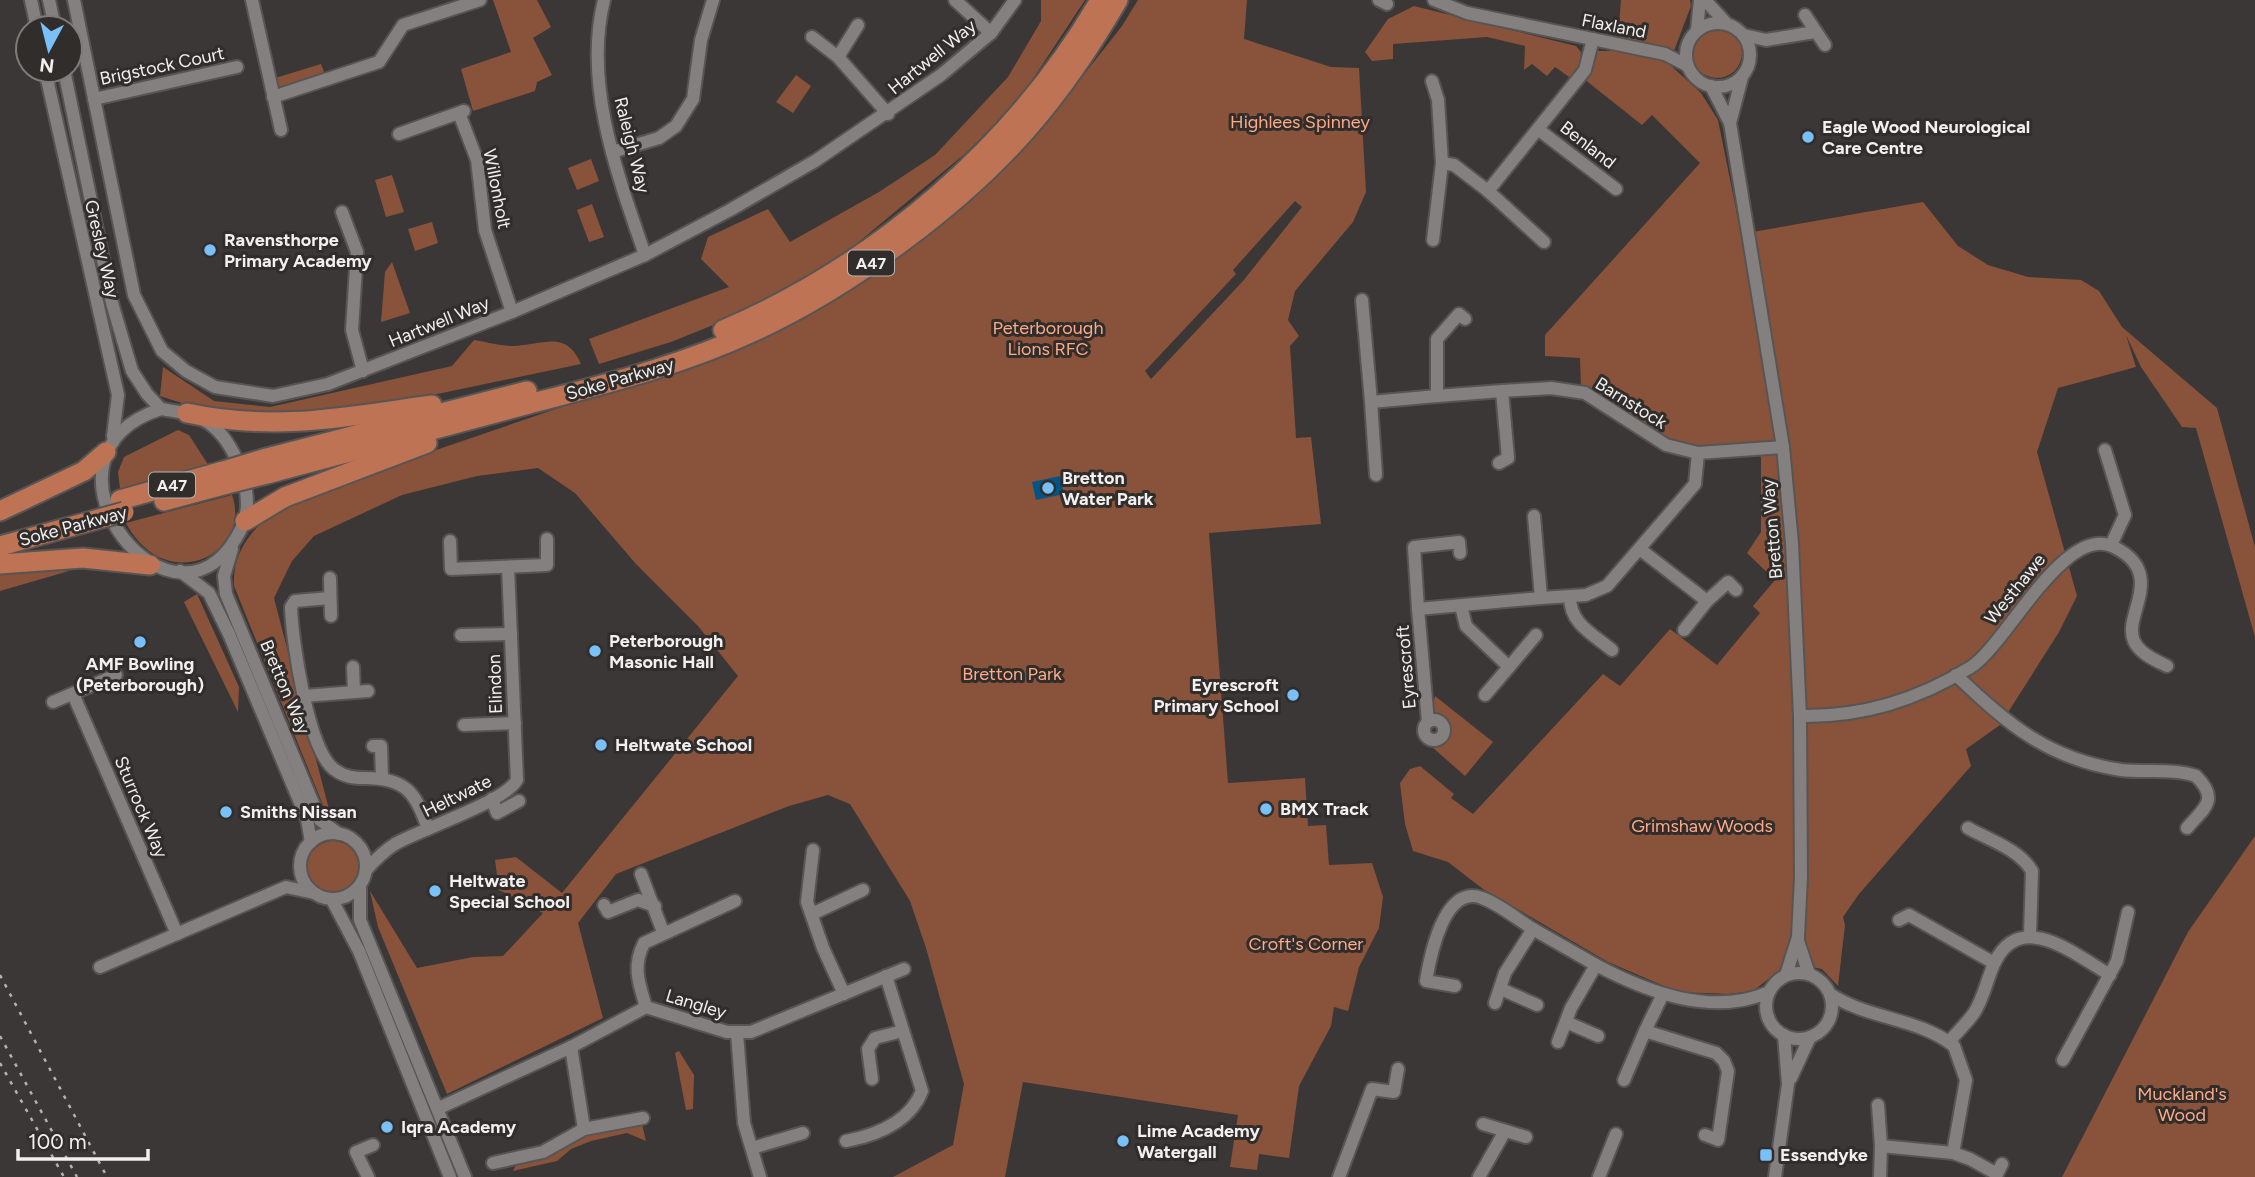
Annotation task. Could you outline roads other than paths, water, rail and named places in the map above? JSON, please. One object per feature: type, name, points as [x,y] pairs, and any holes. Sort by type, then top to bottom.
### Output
[{"type":"highway","name":"Soke Parkway","points":[[0,534],[82,517],[519,393],[628,366],[684,347],[746,320],[854,260],[936,196],[1013,121],[1084,28],[1100,0]]},
{"type":"highway","name":"Soke Parkway","points":[[265,467],[639,375],[755,331],[864,268],[953,201],[1030,126],[1099,33],[1118,0]]},
{"type":"highway","name":"A47","points":[[187,413],[239,422],[282,424],[519,393]]},
{"type":"highway","name":"A47","points":[[245,521],[285,497],[537,402]]},
{"type":"highway","points":[[0,511],[84,471],[109,444]]},
{"type":"highway","name":"Soke Parkway","points":[[0,546],[82,517]]},
{"type":"highway","points":[[0,564],[83,558],[150,565]]},
{"type":"street","name":"Hartwell Way","points":[[74,0],[134,295],[162,351],[186,371],[215,387],[244,394],[272,396],[303,392],[512,312],[645,255],[752,198],[888,114],[991,33],[1015,0]]},
{"type":"street","points":[[252,0],[281,130]]},
{"type":"street","points":[[273,97],[379,62],[403,25],[480,0]]},
{"type":"street","name":"Raleigh Way","points":[[604,0],[598,54],[601,102],[612,152],[645,255]]},
{"type":"street","points":[[612,152],[659,138],[676,126],[693,99],[701,40],[713,0]]},
{"type":"street","points":[[955,0],[991,33]]},
{"type":"street","name":"Flaxland","points":[[1434,0],[1468,13],[1665,54],[1688,66]]},
{"type":"street","points":[[1703,0],[1727,24],[1744,35],[1766,40],[1815,32]]},
{"type":"street","points":[[1703,0],[1697,30],[1686,52],[1688,66],[1697,79],[1711,86],[1728,86],[1742,77],[1756,48],[1766,40]]},
{"type":"street","points":[[1805,15],[1825,45]]},
{"type":"street","points":[[1697,30],[1714,23],[1727,24]]},
{"type":"street","points":[[838,57],[859,25]]},
{"type":"street","points":[[1744,35],[1751,53],[1750,63]]},
{"type":"street","points":[[813,37],[838,57],[888,114]]},
{"type":"street","name":"Benland","points":[[1488,191],[1585,70],[1593,39]]},
{"type":"street","name":"Flaxland","points":[[1665,54],[1686,52]]},
{"type":"street","name":"Brigstock Court","points":[[94,99],[237,68]]},
{"type":"street","name":"Bretton Way","points":[[1730,123],[1742,77]]},
{"type":"street","points":[[1432,80],[1438,100],[1442,163],[1433,240]]},
{"type":"street","name":"Gresley Way","points":[[48,84],[118,394],[109,444]]},
{"type":"street","name":"Gresley Way","points":[[67,84],[112,303],[132,371],[161,409]]},
{"type":"street","name":"Bretton Way","points":[[1711,86],[1730,123],[1783,447],[1793,556],[1800,716],[1798,937],[1786,975]]},
{"type":"street","name":"Willonholt","points":[[400,134],[462,112],[477,160],[485,230],[512,312]]},
{"type":"street","name":"Benland","points":[[1539,130],[1616,189]]},
{"type":"street","points":[[1442,163],[1454,165],[1488,191],[1544,242]]},
{"type":"street","points":[[342,212],[357,252],[352,330],[363,371]]},
{"type":"street","points":[[1360,307],[1371,402],[1373,468]]},
{"type":"street","points":[[1437,396],[1437,339],[1459,314],[1465,319]]},
{"type":"street","name":"Barnstock","points":[[1371,402],[1551,388],[1586,393],[1666,445],[1698,453],[1783,447]]},
{"type":"street","points":[[1499,463],[1508,458],[1502,391]]},
{"type":"street","points":[[161,409],[187,413],[215,428],[233,453],[244,488],[245,521],[233,545],[219,560],[200,569],[180,572],[150,565],[127,545],[114,525],[105,500],[109,444],[131,421],[161,409]]},
{"type":"street","points":[[2105,450],[2125,515],[2111,545],[2129,556],[2139,572],[2141,588],[2131,631],[2134,642],[2161,660]]},
{"type":"street","name":"Eyrescroft","points":[[1418,609],[1570,597],[1607,586],[1641,550],[1695,484],[1698,453]]},
{"type":"street","points":[[1534,516],[1539,530],[1541,598]]},
{"type":"street","points":[[450,541],[452,569],[547,565],[547,539]]},
{"type":"street","name":"Eyrescroft","points":[[1428,722],[1414,547],[1459,542],[1460,553]]},
{"type":"street","name":"Bretton Way","points":[[233,545],[224,576],[226,594],[320,820],[339,834]]},
{"type":"street","name":"Westhawe","points":[[1800,716],[1851,714],[1881,709],[1956,675],[1974,665],[2061,561],[2087,547],[2111,545]]},
{"type":"street","points":[[1641,550],[1707,601]]},
{"type":"street","name":"Elindon","points":[[464,725],[514,723],[508,567]]},
{"type":"street","name":"Bretton Way","points":[[180,572],[209,593],[229,634],[307,820],[311,842]]},
{"type":"street","points":[[330,578],[331,616]]},
{"type":"street","points":[[1684,630],[1707,601],[1733,582]]},
{"type":"street","points":[[1570,597],[1570,611],[1578,623],[1598,644],[1612,650]]},
{"type":"street","points":[[330,598],[287,604],[304,696],[323,754],[332,769],[348,778],[382,778],[399,783],[414,794],[428,829]]},
{"type":"street","points":[[1461,606],[1466,626],[1509,667]]},
{"type":"street","name":"Elindon","points":[[461,635],[511,634]]},
{"type":"street","points":[[1485,695],[1536,635]]},
{"type":"street","points":[[304,696],[361,691],[353,667]]},
{"type":"street","points":[[53,702],[116,675]]},
{"type":"street","points":[[1956,675],[2003,720],[2058,752],[2121,770],[2196,776],[2208,790],[2209,798],[2207,805],[2189,822]]},
{"type":"street","name":"Sturrock Way","points":[[73,694],[177,934]]},
{"type":"street","name":"Heltwate","points":[[366,870],[394,845],[509,790],[517,780],[514,723]]},
{"type":"street","points":[[373,746],[381,746],[382,778]]},
{"type":"street","points":[[492,799],[497,813],[519,801]]},
{"type":"street","points":[[100,967],[286,887],[300,867],[305,849],[311,842],[329,834],[339,834],[355,841],[362,849],[366,870],[360,886],[360,920],[465,1177]]},
{"type":"street","points":[[1973,835],[2027,862],[2032,871],[2030,935]]},
{"type":"street","name":"Heltwate","points":[[355,841],[374,846],[394,845]]},
{"type":"street","points":[[813,850],[813,869],[806,892],[811,914],[844,994]]},
{"type":"street","points":[[300,867],[307,886],[314,893]]},
{"type":"street","points":[[641,874],[663,932]]},
{"type":"street","points":[[332,900],[344,898],[360,886]]},
{"type":"street","points":[[286,887],[332,900],[341,911],[450,1177]]},
{"type":"street","points":[[811,914],[863,890]]},
{"type":"street","points":[[1455,986],[1426,981],[1432,949],[1452,905],[1465,897],[1481,897],[1596,965],[1662,996],[1742,1001],[1769,992],[1786,975],[1809,974],[1825,985],[1830,994],[1830,1017],[1825,1026],[1810,1037],[1788,1084]]},
{"type":"street","points":[[604,905],[608,912],[638,900],[655,906]]},
{"type":"street","points":[[646,1007],[636,970],[637,956],[643,943],[735,901]]},
{"type":"street","points":[[1907,914],[1994,963]]},
{"type":"street","points":[[2069,1055],[2110,975],[2130,921]]},
{"type":"street","points":[[1495,1003],[1505,973],[1533,929]]},
{"type":"street","points":[[1949,1042],[1974,1012],[1994,963],[2009,943],[2030,935],[2056,942],[2110,975]]},
{"type":"street","name":"Bretton Way","points":[[1798,937],[1809,974]]},
{"type":"street","points":[[1558,1042],[1596,965]]},
{"type":"street","name":"Langley","points":[[439,1108],[572,1046],[646,1007],[737,1033],[751,1032],[904,970]]},
{"type":"street","points":[[846,1141],[862,1138],[899,1121],[915,1108],[922,1091],[920,1076],[886,976]]},
{"type":"street","points":[[1501,989],[1537,1005]]},
{"type":"street","points":[[1769,992],[1767,1013],[1770,1022],[1784,1035],[1810,1037]]},
{"type":"street","points":[[1830,994],[1859,1010],[1949,1042],[1959,1053],[1966,1080],[1953,1153]]},
{"type":"street","points":[[1624,1080],[1662,996]]},
{"type":"street","points":[[1742,1001],[1767,1013]]},
{"type":"street","points":[[1830,1017],[1859,1010]]},
{"type":"street","points":[[1566,1022],[1598,1035]]},
{"type":"street","points":[[872,1079],[868,1049],[875,1038],[903,1031]]},
{"type":"street","points":[[1645,1031],[1716,1053],[1724,1061],[1727,1086],[1716,1139]]},
{"type":"street","name":"Langley","points":[[737,1033],[744,1123],[760,1177]]},
{"type":"street","points":[[1775,1177],[1788,1084],[1784,1035]]},
{"type":"street","points":[[572,1046],[584,1129]]},
{"type":"street","points":[[1343,1176],[1372,1089],[1394,1092],[1398,1069]]},
{"type":"street","points":[[1878,1105],[1880,1177]]},
{"type":"street","points":[[493,1163],[543,1152],[584,1129],[642,1118]]},
{"type":"street","points":[[1483,1124],[1526,1137]]},
{"type":"street","points":[[1479,1177],[1505,1131]]},
{"type":"street","points":[[752,1148],[803,1133]]},
{"type":"street","points":[[1599,1177],[1616,1153],[1616,1133]]},
{"type":"street","points":[[368,1177],[356,1152],[373,1145]]},
{"type":"street","points":[[1881,1146],[1953,1153],[1998,1172]]},
{"type":"water","name":"Bretton Water Park","points":[[1060,476],[1064,494],[1036,500],[1032,482]]},
{"type":"railway","points":[[0,975],[107,1177]]},
{"type":"railway","points":[[0,1036],[77,1177]]},
{"type":"railway","points":[[0,1063],[64,1177]]},
{"type":"place","name":"Eagle Wood Neurological Care Centre","points":[[1808,137]]},
{"type":"place","name":"Ravensthorpe Primary Academy","points":[[210,250]]},
{"type":"place","name":"Bretton Water Park","points":[[1048,488]]},
{"type":"place","name":"AMF Bowling (Peterborough)","points":[[140,642]]},
{"type":"place","name":"Peterborough Masonic Hall","points":[[595,651]]},
{"type":"place","name":"Eyrescroft Primary School","points":[[1293,695]]},
{"type":"place","name":"Heltwate School","points":[[601,745]]},
{"type":"place","name":"BMX Track","points":[[1266,809]]},
{"type":"place","name":"Smiths Nissan","points":[[226,812]]},
{"type":"place","name":"Heltwate Special School","points":[[435,891]]},
{"type":"place","name":"Iqra Academy","points":[[387,1127]]},
{"type":"place","name":"Lime Academy Watergall","points":[[1123,1141]]},
{"type":"place","name":"Essendyke","points":[[1766,1155]]},
{"type":"park label","name":"Highlees Spinney","points":[[1300,122]]},
{"type":"park label","name":"Peterborough Lions RFC","points":[[1048,338]]},
{"type":"park label","name":"Bretton Park","points":[[1012,674]]},
{"type":"park label","name":"Grimshaw Woods","points":[[1702,826]]},
{"type":"park label","name":"Croft's Corner","points":[[1306,944]]},
{"type":"park label","name":"Muckland's Wood","points":[[2182,1104]]}]
